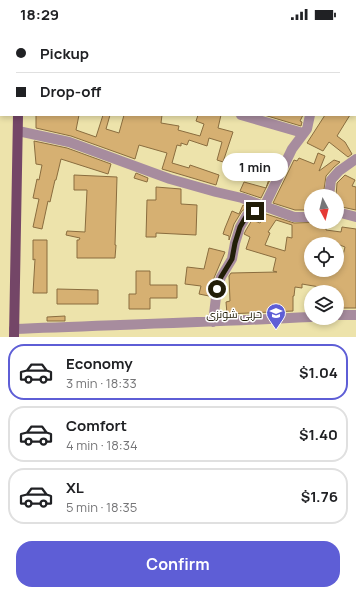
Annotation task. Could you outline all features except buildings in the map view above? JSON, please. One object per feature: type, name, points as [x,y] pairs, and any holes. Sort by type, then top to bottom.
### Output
[{"type":"main road","points":[[14,333],[18,116]]},
{"type":"street","points":[[244,116],[303,134]]},
{"type":"street","points":[[212,322],[217,289],[221,277],[232,259],[240,227],[247,215],[264,207],[292,149],[307,129],[310,116]]},
{"type":"street","points":[[18,131],[69,142],[170,179],[242,198],[294,217],[304,217]]},
{"type":"street","points":[[330,189],[331,180],[339,171],[356,159]]},
{"type":"street","points":[[344,214],[356,217]]},
{"type":"street","points":[[344,315],[356,315]]},
{"type":"street","points":[[14,333],[149,323],[212,322],[304,317]]},
{"type":"place","name":"حربی شونزی","points":[[276,330]]},
{"type":"route","points":[[217,289],[221,277],[232,259],[240,227],[247,215],[255,211]]}]
